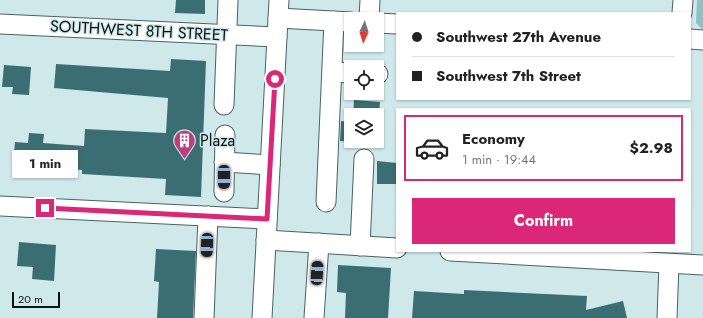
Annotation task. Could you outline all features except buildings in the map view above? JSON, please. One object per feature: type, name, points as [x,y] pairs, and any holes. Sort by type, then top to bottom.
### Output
[{"type":"street","points":[[224,105],[228,0]]},
{"type":"street","points":[[369,12],[370,0]]},
{"type":"street","points":[[682,12],[683,0]]},
{"type":"street","points":[[262,318],[278,18]]},
{"type":"street","name":"SOUTHWEST 8TH STREET","points":[[0,24],[226,34],[278,18],[342,21]]},
{"type":"street","points":[[326,202],[332,72],[342,21]]},
{"type":"street","points":[[384,23],[396,24]]},
{"type":"street","points":[[691,39],[703,40]]},
{"type":"street","points":[[332,72],[344,73]]},
{"type":"street","points":[[224,192],[225,135]]},
{"type":"street","points":[[360,246],[364,159]]},
{"type":"street","points":[[224,162],[270,165]]},
{"type":"street","points":[[0,206],[267,219]]},
{"type":"street","points":[[204,318],[208,216]]},
{"type":"street","points":[[266,240],[396,248]]},
{"type":"street","points":[[314,318],[319,243]]},
{"type":"street","points":[[467,252],[703,265]]},
{"type":"street","points":[[667,318],[669,264]]},
{"type":"shaded area","points":[[697,0],[703,0],[703,30],[696,23]]},
{"type":"place","name":"Plaza","points":[[185,160]]},
{"type":"route","points":[[45,208],[267,219],[275,79]]}]
